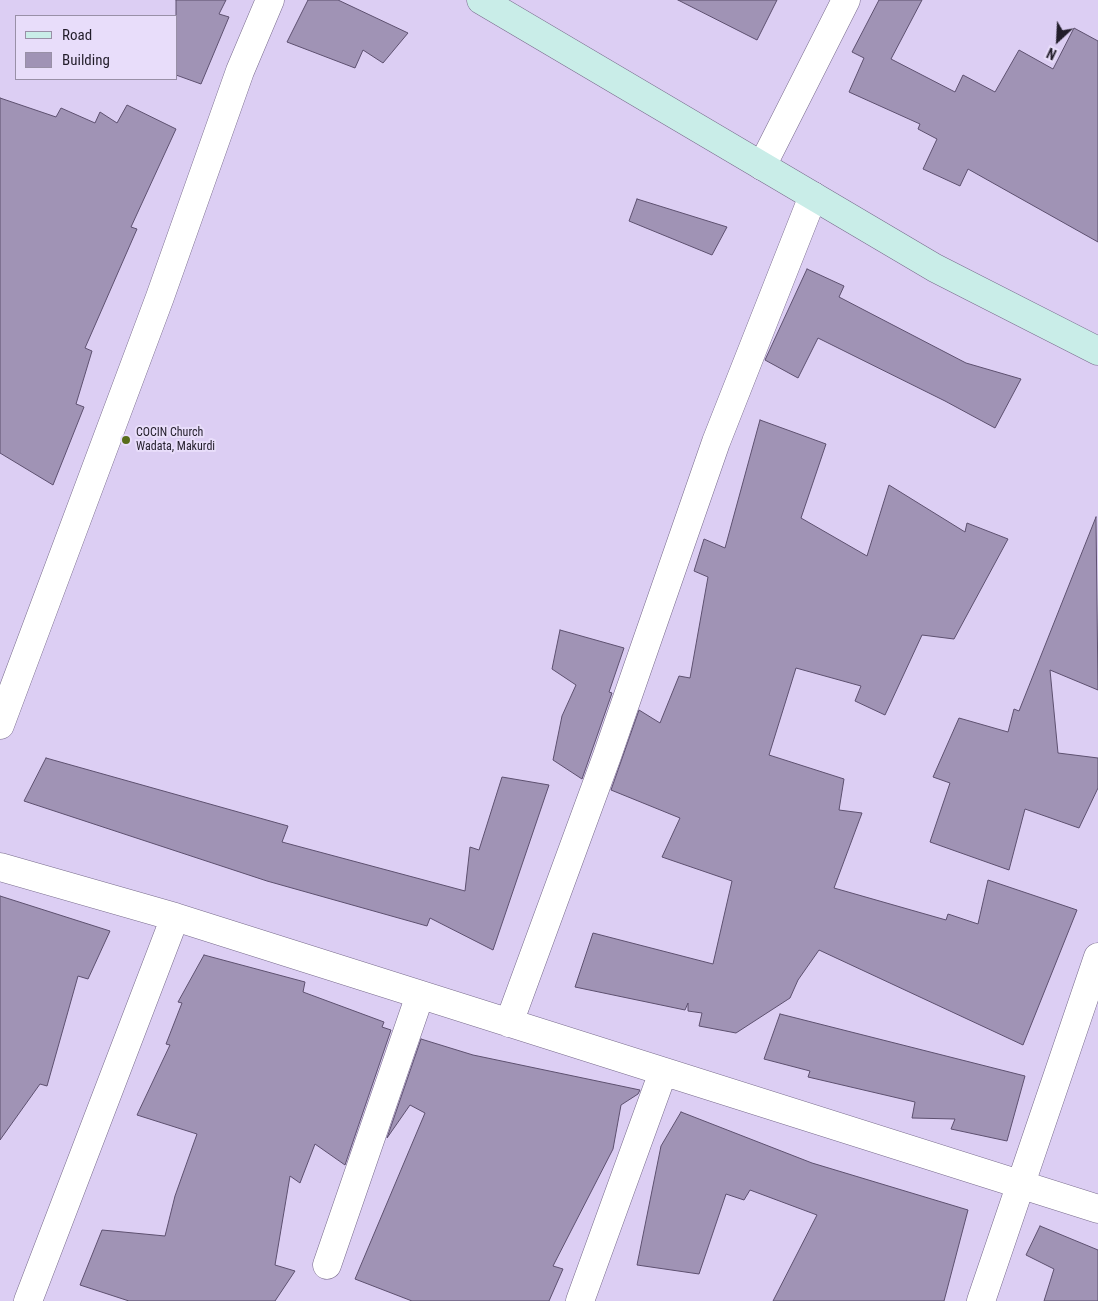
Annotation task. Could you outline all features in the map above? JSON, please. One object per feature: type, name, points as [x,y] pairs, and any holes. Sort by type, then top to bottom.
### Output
[{"type":"street","points":[[0,725],[150,324],[240,71],[270,0]]},
{"type":"street","points":[[481,0],[935,268],[1098,351]]},
{"type":"street","points":[[762,166],[846,0]]},
{"type":"street","points":[[510,1023],[607,756],[716,442],[813,196]]},
{"type":"street","points":[[0,867],[175,917],[1098,1209]]},
{"type":"street","points":[[28,1301],[175,917]]},
{"type":"street","points":[[981,1301],[1098,957]]},
{"type":"street","points":[[327,1265],[420,995]]},
{"type":"street","points":[[580,1301],[663,1072]]},
{"type":"building","points":[[176,0],[226,0],[219,14],[229,17],[201,84],[178,76],[178,15],[176,15]]},
{"type":"building","points":[[308,0],[338,0],[408,33],[383,63],[363,50],[355,68],[287,42]]},
{"type":"building","points":[[678,0],[777,0],[757,40]]},
{"type":"building","points":[[879,0],[922,0],[891,59],[955,92],[963,75],[995,92],[1019,50],[1053,69],[1074,28],[1098,41],[1098,242],[968,169],[960,186],[923,169],[937,139],[918,129],[920,124],[849,92],[864,58],[852,52]]},
{"type":"building","points":[[0,98],[56,117],[61,108],[95,123],[100,112],[117,123],[127,105],[176,129],[131,227],[137,229],[85,348],[92,351],[76,404],[84,407],[53,485],[0,453]]},
{"type":"building","points":[[637,199],[727,227],[712,255],[629,221]]},
{"type":"building","points":[[807,269],[844,286],[839,297],[966,363],[1021,379],[995,428],[818,338],[798,378],[765,360]]},
{"type":"building","points":[[760,420],[826,444],[801,518],[867,556],[889,485],[965,532],[967,523],[1008,539],[954,639],[922,635],[885,715],[855,701],[861,686],[796,668],[769,755],[844,779],[839,810],[862,813],[834,888],[946,920],[948,914],[978,924],[988,880],[1077,910],[1023,1045],[819,950],[798,980],[790,998],[736,1033],[699,1026],[702,1013],[688,1011],[688,1003],[685,1010],[575,987],[593,933],[713,964],[732,881],[662,857],[680,818],[611,790],[639,710],[660,723],[679,676],[690,678],[708,577],[694,571],[704,539],[725,548]]},
{"type":"building","points":[[1096,517],[1098,690],[1050,670],[1058,753],[1098,758],[1098,788],[1079,828],[1025,809],[1009,870],[930,842],[950,783],[933,777],[959,718],[1008,732],[1014,709],[1019,711]]},
{"type":"building","points":[[560,630],[624,648],[609,692],[612,693],[582,779],[553,760],[562,716],[576,685],[552,669]]},
{"type":"building","points":[[46,758],[288,826],[282,842],[465,891],[470,847],[479,850],[502,777],[549,785],[493,950],[430,918],[427,926],[267,881],[24,801]]},
{"type":"building","points":[[0,896],[110,931],[88,979],[78,976],[47,1086],[40,1084],[0,1140]]},
{"type":"building","points":[[204,955],[305,982],[303,992],[384,1022],[382,1027],[391,1030],[345,1165],[315,1144],[300,1183],[290,1176],[275,1265],[295,1271],[275,1301],[129,1301],[80,1285],[102,1230],[165,1236],[175,1196],[197,1134],[137,1115],[170,1045],[166,1044],[182,1003],[178,1002]]},
{"type":"building","points":[[780,1014],[1025,1076],[1007,1141],[951,1129],[955,1119],[912,1118],[915,1102],[808,1077],[810,1071],[764,1059]]},
{"type":"building","points":[[421,1039],[473,1055],[640,1090],[638,1094],[621,1105],[613,1149],[553,1266],[563,1269],[549,1301],[412,1301],[355,1279],[425,1113],[410,1105],[387,1138]]},
{"type":"building","points":[[681,1112],[812,1163],[968,1210],[944,1301],[773,1301],[817,1215],[750,1190],[744,1200],[726,1194],[699,1274],[637,1265],[661,1146]]},
{"type":"building","points":[[1040,1226],[1098,1250],[1098,1301],[1044,1301],[1054,1269],[1026,1255]]},
{"type":"place","name":"COCIN Church Wadata, Makurdi","points":[[126,440]]}]
